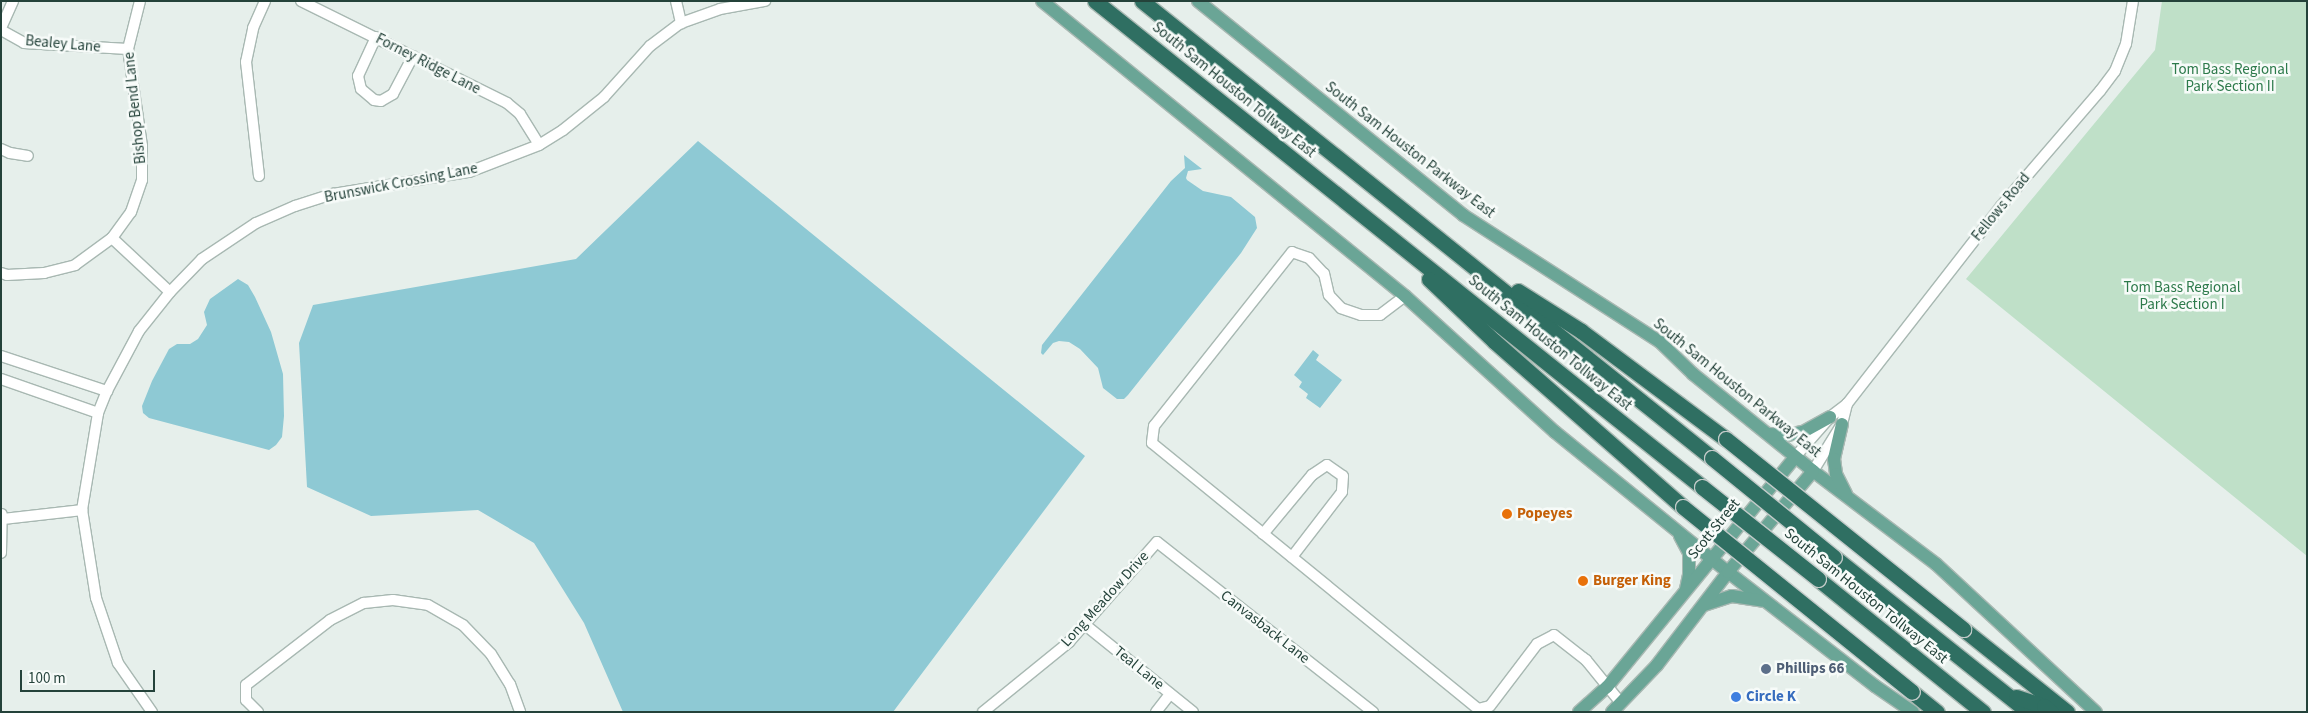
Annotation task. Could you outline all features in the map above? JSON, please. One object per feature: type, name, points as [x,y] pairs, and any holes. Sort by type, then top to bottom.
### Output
[{"type":"highway","name":"South Sam Houston Tollway East","points":[[1096,1],[1983,712]]},
{"type":"highway","name":"South Sam Houston Tollway East","points":[[1142,1],[2028,712]]},
{"type":"highway","points":[[1350,204],[1494,341],[1683,507],[1937,712]]},
{"type":"highway","points":[[1451,248],[1581,331],[1726,440],[2067,712]]},
{"type":"highway","points":[[1818,579],[1973,712]]},
{"type":"highway","points":[[2005,694],[2044,706],[2051,712]]},
{"type":"main road","points":[[1042,1],[1405,296],[1555,432],[1728,572],[1875,686],[1913,712]]},
{"type":"main road","name":"South Sam Houston Parkway East","points":[[1201,2],[1463,215],[1660,342],[1693,374],[1812,471],[1936,564],[2096,712]]},
{"type":"main road","points":[[1768,434],[1787,435],[1803,432],[1836,420],[1834,460],[1836,474],[1847,496]]},
{"type":"main road","name":"Scott Street","points":[[1579,712],[1607,687],[1795,456]]},
{"type":"main road","points":[[1616,707],[1657,665],[1728,572],[1812,471]]},
{"type":"main road","points":[[1678,532],[1689,553],[1689,575],[1686,590]]},
{"type":"main road","points":[[1704,605],[1732,596],[1767,602]]},
{"type":"street","points":[[1,29],[13,1]]},
{"type":"street","name":"Bishop Bend Lane","points":[[1,273],[7,275],[44,274],[74,265],[112,238],[131,212],[142,180],[142,146],[128,49],[140,1]]},
{"type":"street","points":[[259,176],[246,62],[253,28],[265,1]]},
{"type":"street","name":"Forney Ridge Lane","points":[[301,1],[506,102],[520,114],[539,145]]},
{"type":"street","points":[[676,1],[681,22]]},
{"type":"street","name":"Brunswick Crossing Lane","points":[[152,712],[118,663],[96,598],[82,510],[98,413],[106,391],[139,331],[170,292],[202,259],[256,223],[295,206],[334,194],[469,172],[539,145],[563,130],[604,97],[650,46],[681,22],[720,9],[765,1]]},
{"type":"street","name":"Fellows Road","points":[[1812,471],[1836,420],[1847,404],[2001,206],[2115,71],[2126,44],[2133,1]]},
{"type":"street","name":"Bealey Lane","points":[[1,29],[24,43],[128,49]]},
{"type":"street","points":[[376,37],[358,76],[361,89],[374,100],[381,101],[393,94],[413,56]]},
{"type":"street","points":[[1,149],[10,153],[28,156]]},
{"type":"street","points":[[112,238],[170,292]]},
{"type":"street","points":[[1405,296],[1380,315],[1361,315],[1341,308],[1329,295],[1324,274],[1309,258],[1292,252],[1154,426],[1152,443],[1478,709],[1490,706],[1537,644],[1554,635],[1586,660],[1607,687],[1616,707]]},
{"type":"street","points":[[1,356],[106,391]]},
{"type":"street","points":[[1,379],[98,413]]},
{"type":"street","name":"Fellows Road","points":[[1795,456],[1836,420]]},
{"type":"street","points":[[1263,534],[1312,475],[1327,465],[1343,476],[1342,492],[1292,557]]},
{"type":"street","points":[[1,553],[2,516],[82,510]]},
{"type":"street","name":"Long Meadow Drive","points":[[983,712],[1069,642],[1157,542]]},
{"type":"street","name":"Canvasback Lane","points":[[1157,542],[1373,712]]},
{"type":"street","points":[[258,712],[246,700],[246,685],[330,620],[364,603],[393,600],[428,604],[463,625],[491,654],[510,684],[520,712]]},
{"type":"street","name":"Teal Lane","points":[[1084,624],[1193,712]]},
{"type":"street","points":[[1156,712],[1170,694]]},
{"type":"green space","name":"Tom Bass Regional Park Section I","points":[[2162,1],[2307,1],[2307,556],[1966,279],[2155,50]]},
{"type":"water","points":[[698,141],[1085,456],[893,712],[623,712],[584,623],[534,543],[478,510],[371,516],[307,487],[299,343],[313,305],[576,259]]},
{"type":"water","points":[[1184,155],[1202,169],[1188,171],[1187,180],[1203,191],[1231,197],[1255,217],[1257,228],[1241,253],[1128,395],[1124,399],[1117,399],[1103,388],[1098,368],[1080,349],[1069,342],[1059,341],[1053,343],[1043,355],[1041,353],[1042,345],[1171,181],[1185,168]]},
{"type":"water","points":[[238,279],[248,285],[255,297],[271,332],[283,374],[284,416],[282,437],[269,450],[149,418],[143,413],[142,406],[152,381],[169,349],[177,344],[190,344],[198,339],[207,325],[204,312],[210,299]]},
{"type":"water","points":[[1313,350],[1319,355],[1316,360],[1342,380],[1320,408],[1306,398],[1308,394],[1299,387],[1302,382],[1294,375]]},
{"type":"place","name":"Popeyes","points":[[1507,514]]},
{"type":"place","name":"Burger King","points":[[1583,581]]},
{"type":"place","name":"Phillips 66","points":[[1766,669]]},
{"type":"place","name":"Circle K","points":[[1736,697]]},
{"type":"park label","name":"Tom Bass Regional Park Section II","points":[[2230,78]]}]
